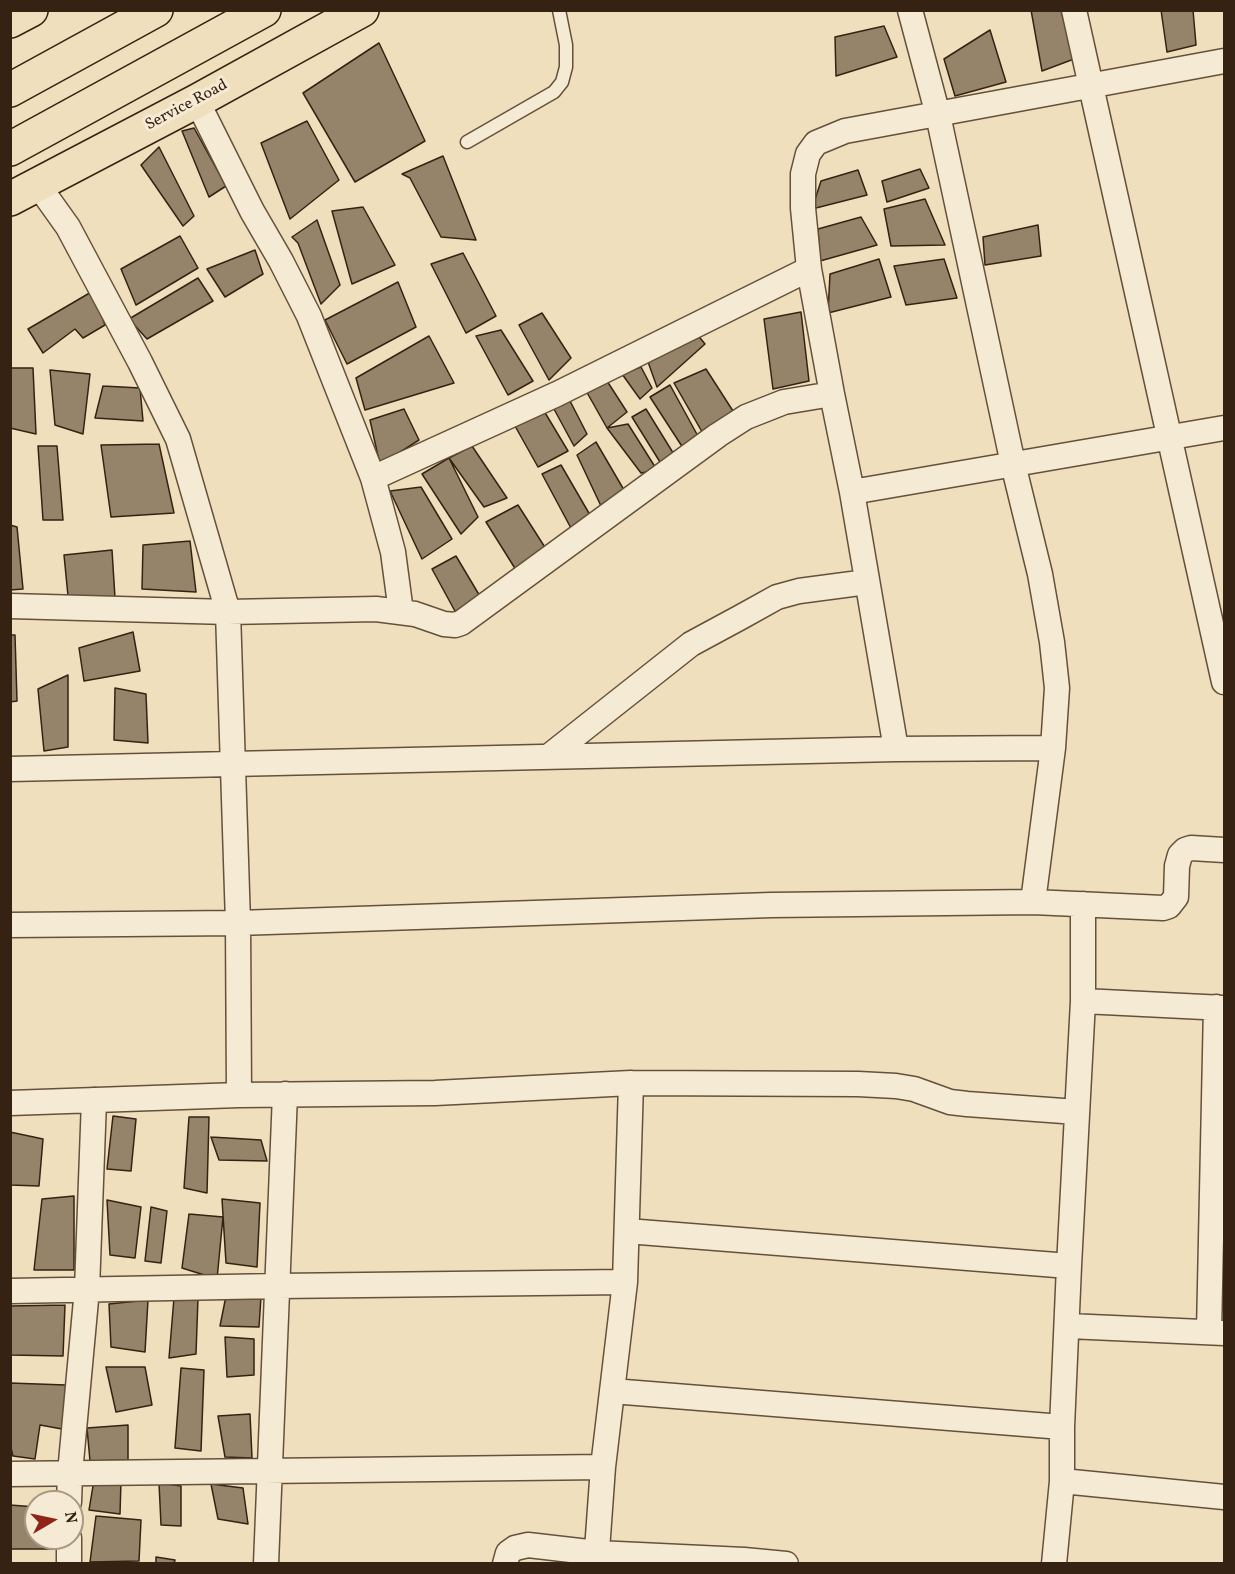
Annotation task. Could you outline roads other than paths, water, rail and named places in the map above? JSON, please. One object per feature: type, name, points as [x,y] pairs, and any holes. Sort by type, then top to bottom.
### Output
[{"type":"main road","points":[[10,21],[31,10]]},
{"type":"main road","points":[[10,90],[156,10]]},
{"type":"main road","points":[[10,149],[264,10]]},
{"type":"main road","name":"Service Road","points":[[24,192],[197,101],[362,10]]},
{"type":"street","points":[[910,10],[938,115],[1013,464],[1040,574],[1052,642],[1057,688],[1053,748],[1033,902]]},
{"type":"street","points":[[1074,10],[1224,682]]},
{"type":"street","points":[[896,749],[852,492],[809,269],[803,208],[803,174],[808,154],[816,143],[845,131],[1224,61]]},
{"type":"street","points":[[197,101],[252,211],[309,316],[373,478],[393,552],[401,612]]},
{"type":"street","points":[[24,192],[68,226],[178,439],[228,612],[238,922],[239,1095]]},
{"type":"street","points":[[373,478],[567,390],[809,269]]},
{"type":"street","points":[[10,606],[228,612],[355,608],[415,614],[444,624],[455,625],[461,623],[718,435],[746,417],[784,402],[832,394]]},
{"type":"street","points":[[852,492],[1224,428]]},
{"type":"street","points":[[548,758],[691,644],[741,616],[777,597],[799,591],[867,582]]},
{"type":"street","points":[[10,769],[896,749],[1053,748]]},
{"type":"street","points":[[10,925],[238,922],[760,905],[1033,902],[1156,908],[1169,906],[1176,897],[1177,866],[1180,855],[1191,848],[1224,850]]},
{"type":"street","points":[[1054,1563],[1062,1481],[1069,1266],[1083,1001],[1083,904]]},
{"type":"street","points":[[1068,1326],[1217,1333],[1220,1008],[1083,1001]]},
{"type":"street","points":[[10,1103],[239,1095],[435,1092],[631,1083],[858,1084],[914,1089],[950,1102],[1077,1112]]},
{"type":"street","points":[[596,1558],[603,1467],[625,1282],[631,1083]]},
{"type":"street","points":[[266,1563],[285,1094]]},
{"type":"street","points":[[69,1490],[87,1289],[94,1100]]},
{"type":"street","points":[[627,1231],[1069,1266]]},
{"type":"street","points":[[10,1291],[625,1282]]},
{"type":"street","points":[[612,1391],[1062,1427]]},
{"type":"street","points":[[10,1474],[603,1467]]},
{"type":"street","points":[[1062,1481],[1224,1497]]},
{"type":"street","points":[[505,1563],[508,1553],[515,1548],[528,1545],[596,1558],[786,1563]]},
{"type":"lane","points":[[467,142],[554,92],[562,82],[566,67],[566,45],[559,10]]}]
